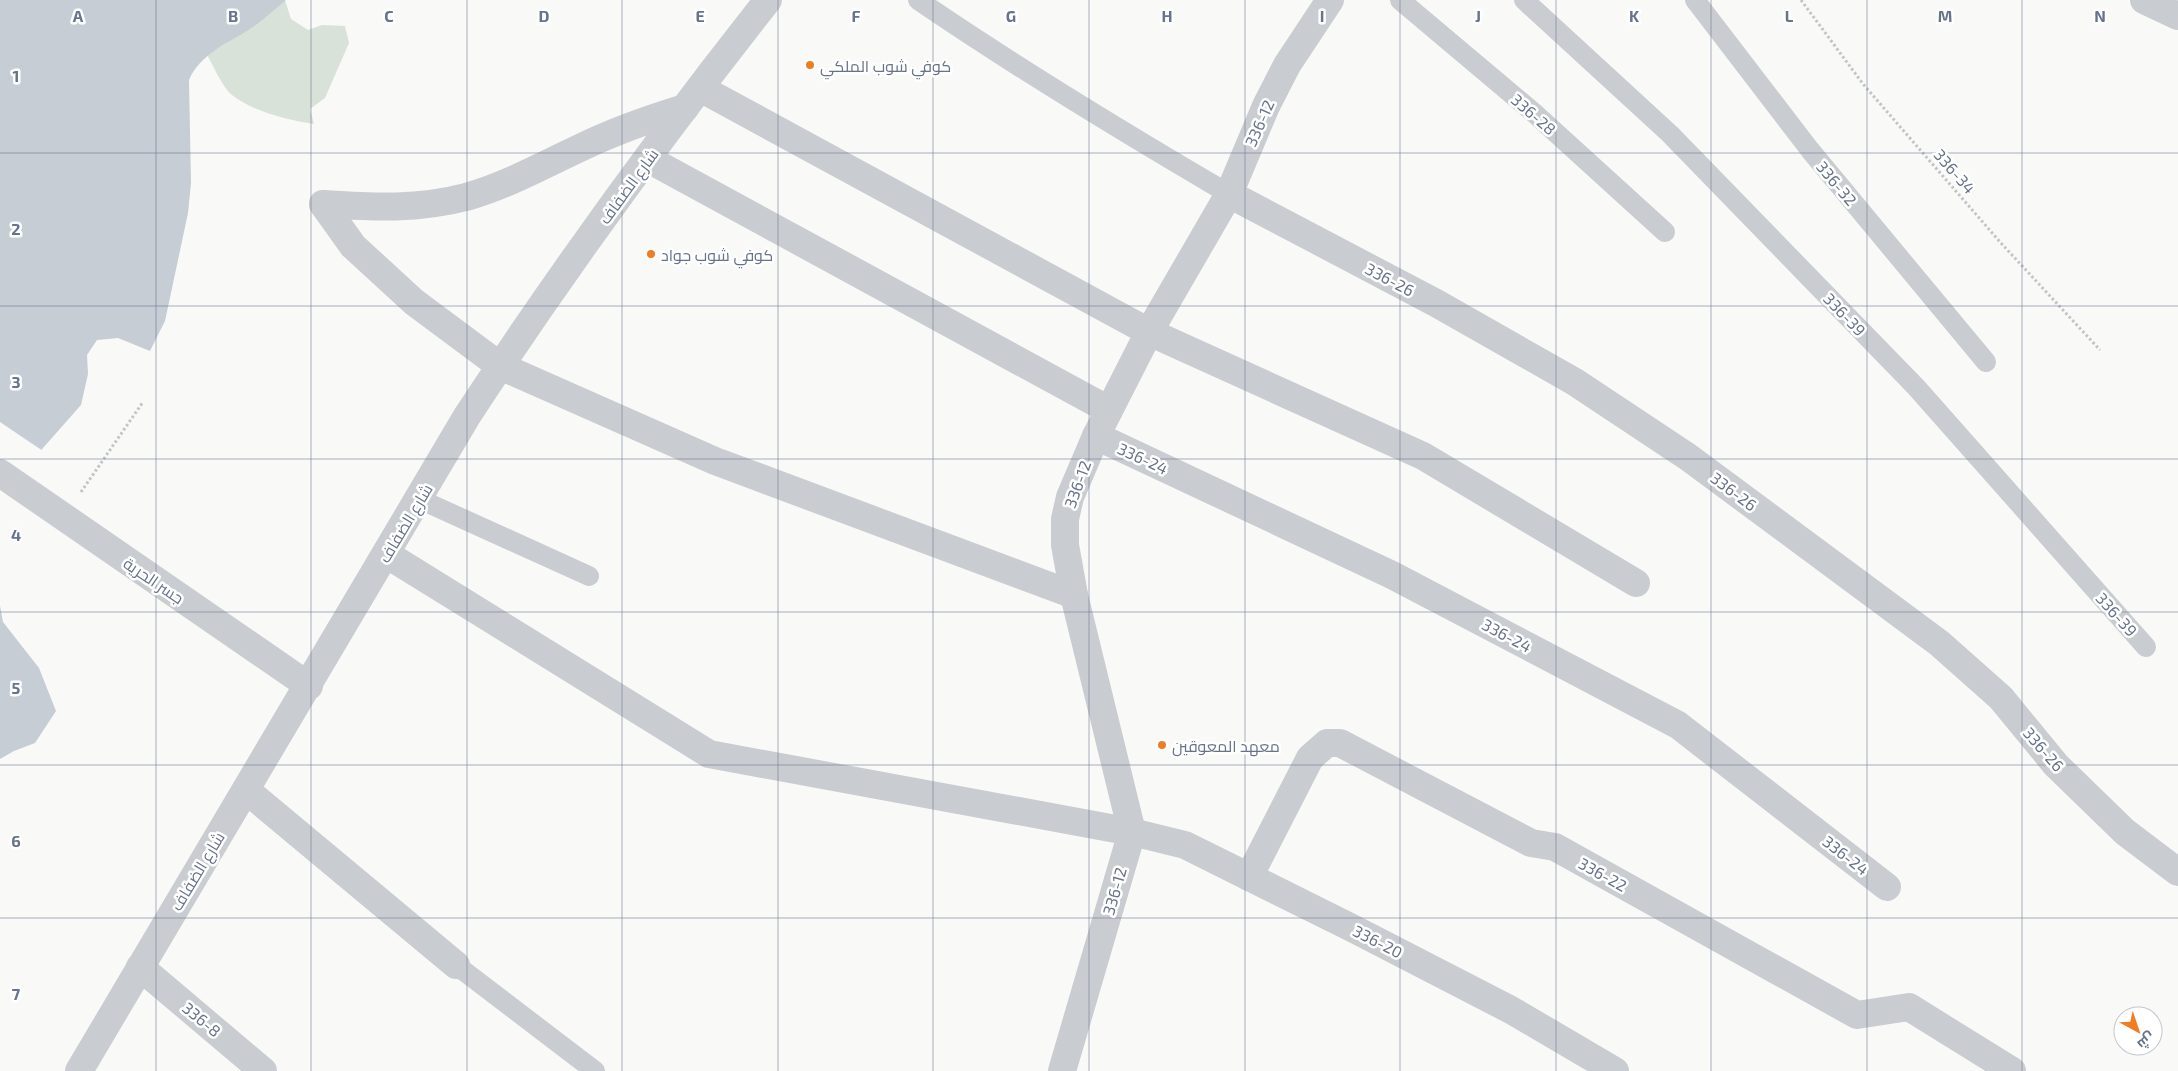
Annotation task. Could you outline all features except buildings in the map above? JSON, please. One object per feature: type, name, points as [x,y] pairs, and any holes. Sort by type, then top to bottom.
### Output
[{"type":"street","name":"شارع الضفاف","points":[[79,1071],[309,686],[467,416],[534,316],[648,158],[768,0]]},
{"type":"street","name":"336-12","points":[[1062,1071],[1132,832],[1074,595],[1065,545],[1065,519],[1070,496],[1096,436],[1149,332],[1229,194],[1266,106],[1287,65],[1330,0]]},
{"type":"street","points":[[2144,0],[2178,16]]},
{"type":"street","points":[[1074,595],[715,461],[500,366],[414,302],[352,246],[323,204],[394,208],[466,196],[522,178],[582,147],[692,98],[1149,332],[1423,456],[1636,583]]},
{"type":"street","points":[[648,158],[1109,410]]},
{"type":"street","name":"336-26","points":[[1229,194],[1436,303],[1566,378],[1688,457],[1939,643],[2001,698],[2056,765],[2125,832],[2178,872]]},
{"type":"street","name":"336-24","points":[[1096,436],[1392,575],[1678,725],[1887,887]]},
{"type":"street","name":"جسر الحرية","points":[[0,473],[309,686]]},
{"type":"street","name":"336-20","points":[[386,554],[709,754],[1132,832],[1185,845],[1354,928],[1511,1010],[1615,1071]]},
{"type":"street","name":"336-22","points":[[1249,877],[1310,758],[1327,743],[1340,743],[1531,843],[1555,847],[1857,1015],[1909,1007],[2012,1071]]},
{"type":"street","points":[[246,790],[456,965]]},
{"type":"street","name":"336-8","points":[[140,967],[263,1071]]},
{"type":"lane","points":[[918,0],[1102,119],[1229,194]]},
{"type":"lane","name":"336-28","points":[[1400,0],[1533,112],[1665,232]]},
{"type":"lane","name":"336-39","points":[[1524,0],[1670,134],[1909,380],[2146,648]]},
{"type":"lane","name":"336-32","points":[[1695,0],[1810,150],[1986,362]]},
{"type":"lane","points":[[419,500],[589,576]]},
{"type":"lane","points":[[456,965],[595,1071]]},
{"type":"path","name":"336-34","points":[[1801,0],[1863,84],[2000,242],[2100,350]]},
{"type":"path","points":[[63,517],[143,402]]},
{"type":"shaded area","points":[[0,0],[286,0],[254,26],[207,56],[189,80],[191,183],[188,213],[165,321],[150,351],[118,338],[97,340],[87,355],[88,374],[81,405],[35,457],[0,518]]},
{"type":"shaded area","points":[[285,0],[291,19],[308,30],[322,25],[345,26],[349,43],[325,98],[310,109],[314,124],[260,111],[241,101],[225,87],[207,55],[251,28]]},
{"type":"shaded area","points":[[0,606],[3,622],[39,668],[56,711],[35,743],[0,759]]},
{"type":"pier","points":[[0,422],[43,451],[38,458],[29,487],[0,521]]},
{"type":"place","name":"كوفي شوب الملكي","points":[[810,65]]},
{"type":"place","name":"كوفي شوب جواد","points":[[651,254]]},
{"type":"place","name":"معهد المعوقين","points":[[1162,745]]}]
